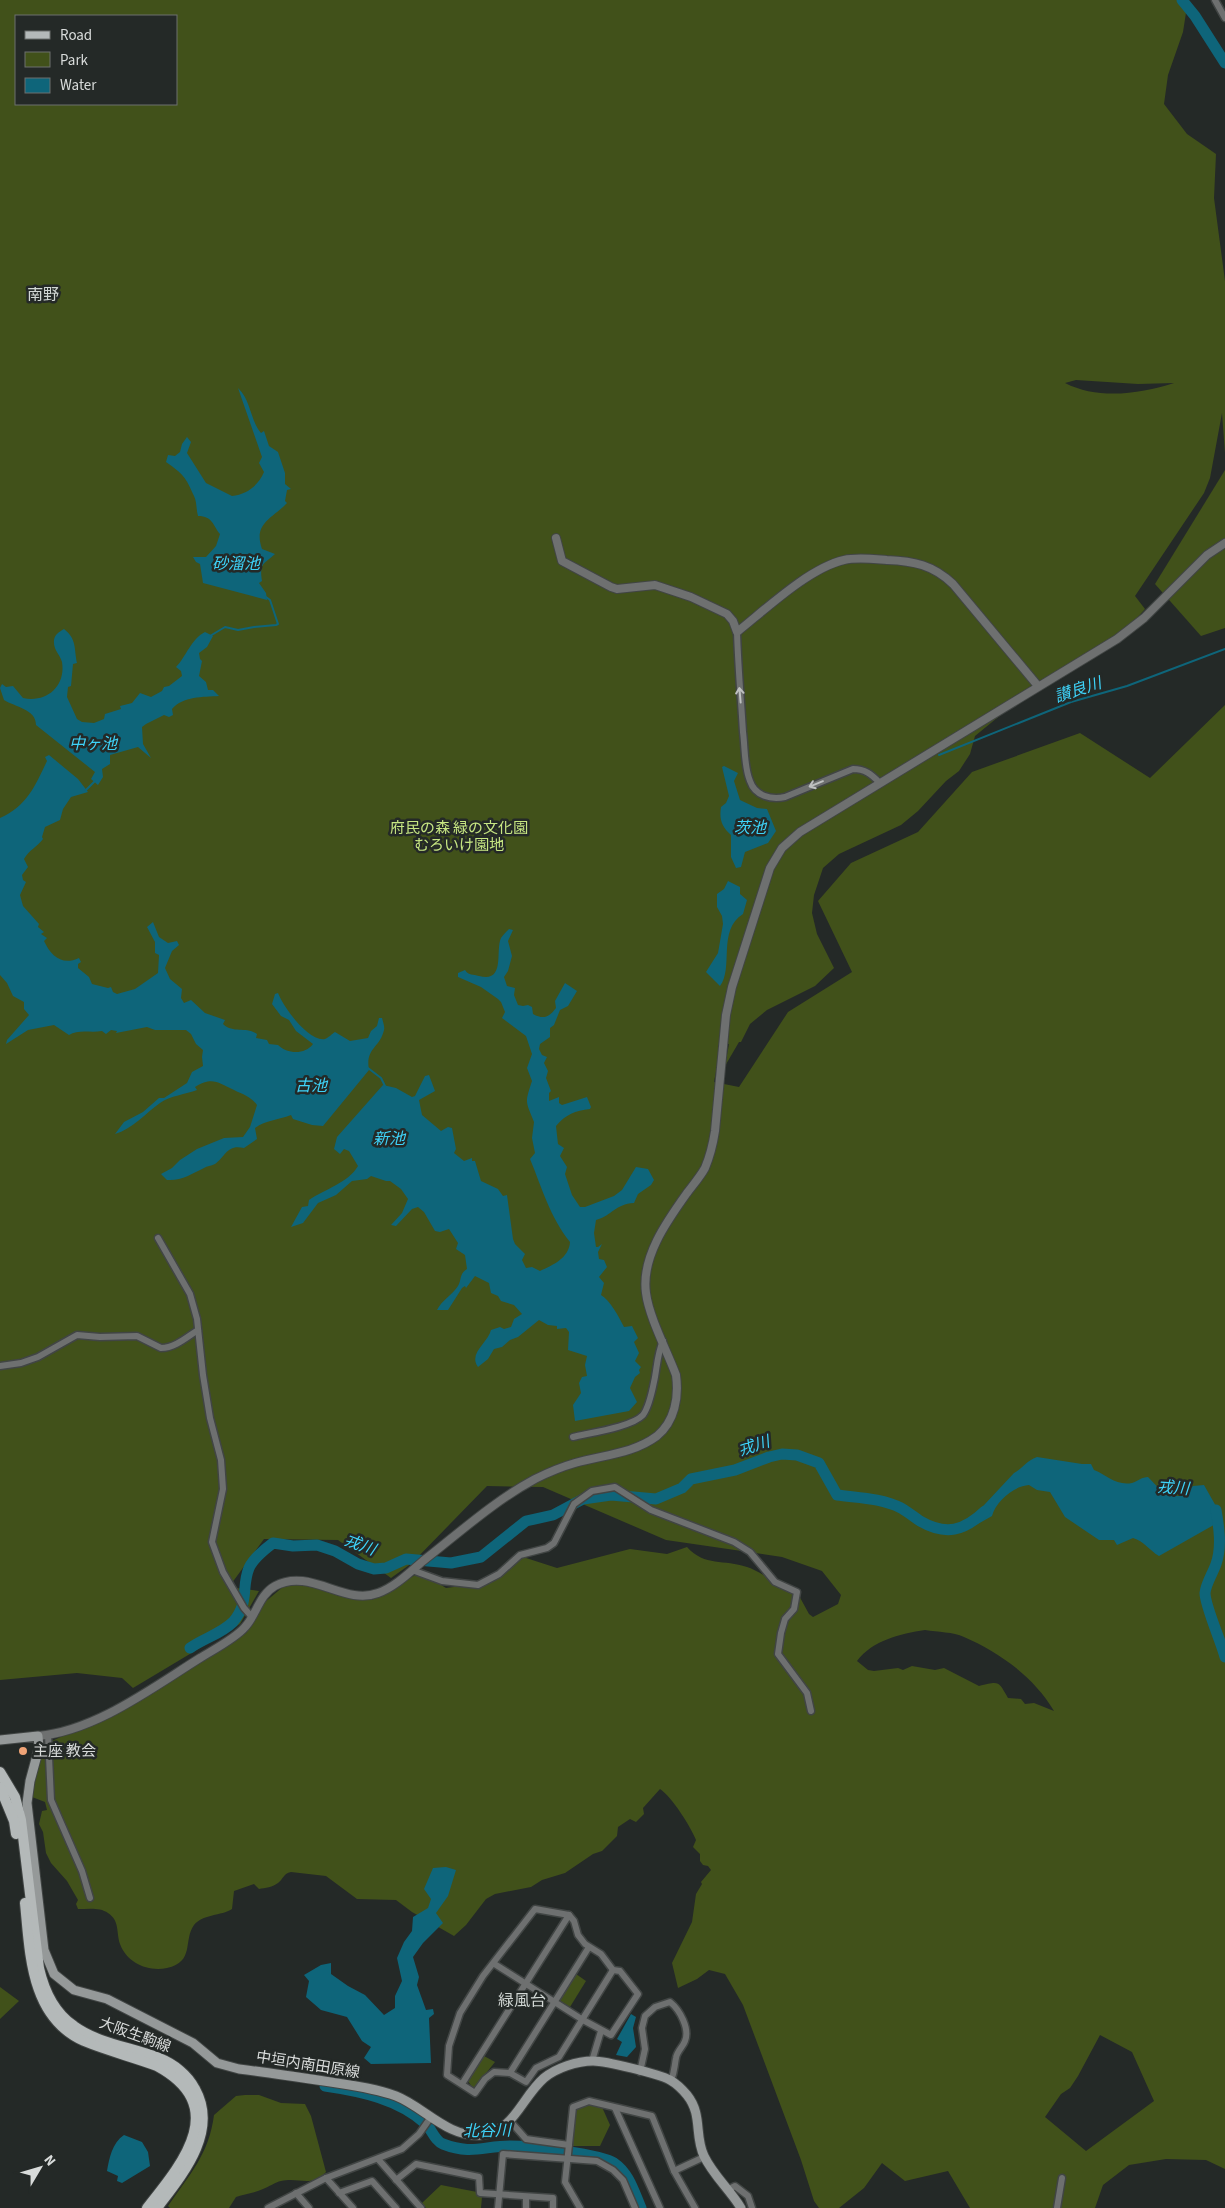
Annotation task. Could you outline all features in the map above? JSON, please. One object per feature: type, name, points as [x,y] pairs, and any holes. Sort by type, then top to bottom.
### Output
[{"type":"main road","points":[[0,1740],[38,1736]]},
{"type":"main road","name":"中垣内南田原線","points":[[38,1736],[39,1748],[30,1781],[27,1803],[44,1950],[48,1965],[59,1980],[74,1990],[95,1994],[150,2020],[193,2043],[217,2063],[239,2069],[376,2090],[398,2097],[443,2125],[468,2134],[481,2135],[495,2131],[510,2121],[544,2078],[565,2067],[592,2061],[671,2080]]},
{"type":"main road","name":"大阪生駒線","points":[[0,1772],[15,1797],[21,1820],[39,1968],[43,1982],[56,2008],[73,2026],[86,2033],[160,2058],[172,2064],[184,2073],[199,2095],[203,2110],[202,2134],[192,2158],[150,2208]]},
{"type":"main road","name":"大阪生駒線","points":[[0,1787],[14,1821],[30,1952],[36,1984],[52,2014],[70,2032],[83,2040],[158,2066],[178,2080],[192,2099],[196,2112],[190,2148],[150,2208]]},
{"type":"main road","points":[[671,2080],[679,2086],[694,2106],[698,2118],[700,2145],[704,2157],[742,2208]]},
{"type":"street","points":[[1215,0],[1225,18]]},
{"type":"street","points":[[556,538],[562,561],[578,572],[617,589],[655,585],[691,597],[727,614],[733,621],[737,632],[746,758],[750,781],[762,795],[776,799],[785,797],[853,769],[862,769],[872,775],[880,784]]},
{"type":"street","points":[[38,1736],[81,1726],[137,1698],[245,1628],[266,1593],[276,1586],[287,1581],[304,1580],[356,1595],[366,1595],[387,1589],[491,1508],[536,1479],[576,1462],[637,1448],[657,1436],[674,1412],[677,1393],[676,1375],[646,1294],[645,1273],[647,1262],[652,1250],[682,1201],[704,1170],[711,1151],[715,1131],[729,997],[770,868],[789,840],[1117,638],[1137,623],[1207,555],[1225,543]]},
{"type":"street","points":[[737,632],[822,568],[846,560],[909,560],[935,570],[953,584],[1038,686]]},
{"type":"street","points":[[158,1238],[190,1294],[194,1306],[210,1418],[221,1460],[223,1489],[212,1542],[223,1572],[244,1608],[252,1617]]},
{"type":"street","points":[[0,1366],[21,1363],[38,1357],[77,1336],[100,1338],[137,1336],[161,1348],[166,1348],[181,1342],[198,1330]]},
{"type":"street","points":[[573,1437],[629,1423],[642,1416],[654,1385],[660,1348],[663,1341]]},
{"type":"street","points":[[412,1570],[442,1581],[478,1585],[499,1574],[520,1555],[547,1548],[554,1543],[574,1504],[592,1490],[612,1486],[620,1489],[651,1510],[734,1542],[750,1552],[775,1582],[797,1592],[794,1609],[780,1633],[778,1654],[806,1693],[811,1711]]},
{"type":"street","points":[[48,1735],[52,1800],[82,1872],[90,1898]]},
{"type":"street","points":[[493,1963],[555,2002],[583,2020],[600,2031],[611,2035],[638,1994],[620,1971],[613,1970],[601,1954],[589,1947],[578,1935],[574,1921],[569,1915],[535,1909],[493,1963],[460,2012],[449,2046],[447,2075],[475,2093],[485,2079],[494,2072],[510,2074],[526,2082],[536,2068],[559,2057],[583,2020],[613,1970]]},
{"type":"street","points":[[462,2084],[569,1915]]},
{"type":"street","points":[[510,2074],[589,1947]]},
{"type":"street","points":[[640,2072],[645,2049],[642,2028],[645,2016],[655,2006],[670,2002],[678,2012],[686,2035],[686,2040],[676,2057],[676,2068],[671,2080]]},
{"type":"street","points":[[592,2061],[600,2031]]},
{"type":"street","points":[[580,2208],[566,2182],[567,2159],[573,2107],[589,2101],[652,2116],[674,2172],[693,2207]]},
{"type":"street","points":[[615,2108],[660,2208]]},
{"type":"street","points":[[268,2208],[326,2178],[402,2149],[419,2134],[430,2117]]},
{"type":"street","points":[[510,2121],[526,2140],[569,2145]]},
{"type":"street","points":[[498,2208],[503,2154],[597,2161],[613,2170],[623,2180],[635,2208]]},
{"type":"street","points":[[674,2172],[704,2157]]},
{"type":"street","points":[[378,2159],[421,2208]]},
{"type":"street","points":[[396,2180],[416,2164],[480,2177],[480,2193],[553,2198],[553,2208]]},
{"type":"street","points":[[326,2178],[353,2208]]},
{"type":"street","points":[[1057,2208],[1062,2178]]},
{"type":"street","points":[[339,2193],[372,2181],[396,2208]]},
{"type":"street","points":[[729,2189],[735,2186],[748,2196],[752,2208]]},
{"type":"street","points":[[296,2193],[310,2208]]},
{"type":"street","points":[[526,2197],[526,2208]]},
{"type":"green space","name":"府民の森 緑の文化園 むろいけ園地","points":[[0,0],[1188,0],[1183,32],[1168,75],[1164,104],[1187,134],[1216,154],[1214,198],[1225,281],[1225,453],[1222,413],[1210,478],[1204,493],[1135,596],[1145,609],[1136,619],[1114,637],[1013,697],[1008,709],[975,736],[970,754],[959,771],[946,781],[918,811],[901,825],[839,854],[823,868],[814,895],[812,913],[817,934],[834,968],[815,986],[767,1010],[750,1024],[725,1066],[729,1044],[718,1045],[719,1056],[714,1082],[739,1087],[788,1012],[852,972],[818,901],[851,863],[918,832],[972,772],[1080,733],[1150,778],[1225,705],[1225,2169],[1206,2160],[1166,2159],[1129,2165],[1103,2185],[1095,2208],[970,2208],[948,2171],[905,2181],[882,2163],[864,2188],[839,2208],[819,2208],[814,2201],[801,2160],[743,2005],[725,1974],[709,1970],[697,1979],[678,1988],[672,1963],[692,1922],[696,1894],[702,1884],[701,1882],[711,1870],[708,1866],[703,1865],[700,1861],[700,1854],[693,1847],[696,1840],[686,1820],[660,1789],[643,1808],[644,1814],[636,1822],[630,1819],[618,1827],[617,1836],[602,1851],[593,1854],[565,1873],[542,1880],[531,1887],[495,1894],[486,1899],[466,1925],[454,1936],[412,1912],[396,1900],[357,1899],[326,1876],[291,1872],[286,1874],[278,1883],[271,1886],[259,1889],[254,1884],[234,1891],[232,1909],[198,1921],[191,1931],[185,1956],[176,1965],[160,1969],[139,1965],[123,1951],[117,1927],[112,1916],[108,1913],[98,1909],[78,1909],[76,1904],[78,1900],[67,1881],[51,1863],[46,1853],[43,1832],[39,1824],[42,1811],[47,1810],[45,1802],[32,1797],[34,1777],[43,1745],[140,1701],[246,1633],[265,1602],[284,1586],[304,1583],[358,1600],[372,1600],[417,1574],[430,1578],[446,1588],[482,1586],[523,1557],[557,1568],[630,1549],[667,1554],[687,1547],[708,1560],[752,1569],[791,1592],[797,1592],[809,1614],[813,1617],[838,1604],[841,1595],[822,1571],[782,1557],[666,1540],[543,1487],[487,1486],[412,1563],[391,1578],[338,1540],[264,1539],[229,1587],[259,1591],[240,1624],[133,1688],[122,1678],[77,1673],[0,1680]],"holes":[[[1076,380],[1138,384],[1174,383],[1147,390],[1119,394],[1091,392],[1065,383]],[[925,1630],[964,1637],[1003,1658],[1036,1687],[1054,1711],[1034,1703],[1025,1704],[1021,1699],[1008,1698],[998,1684],[991,1683],[979,1686],[944,1668],[935,1670],[912,1666],[903,1670],[898,1668],[874,1671],[868,1670],[857,1661],[863,1654],[879,1643],[897,1636]],[[1100,2035],[1132,2052],[1154,2101],[1086,2151],[1045,2117],[1061,2094],[1070,2088]]]},
{"type":"green space","points":[[1225,470],[1225,628],[1201,636],[1155,584]]},
{"type":"green space","points":[[576,1974],[586,1981],[570,2007],[559,2000]]},
{"type":"green space","points":[[0,1987],[19,2001],[0,2019]]},
{"type":"green space","points":[[484,2056],[495,2062],[475,2087],[472,2087],[468,2081]]},
{"type":"green space","points":[[259,2095],[281,2103],[305,2104],[311,2116],[326,2172],[321,2177],[310,2181],[288,2180],[276,2182],[260,2190],[236,2197],[229,2208],[170,2208],[168,2206],[203,2152],[208,2141],[214,2115],[236,2096]]},
{"type":"green space","points":[[590,2104],[602,2107],[610,2125],[600,2146],[571,2146],[576,2109]]},
{"type":"green space","points":[[441,2185],[477,2192],[476,2195],[482,2197],[481,2208],[426,2208],[422,2203]]},
{"type":"water","name":"砂溜池","points":[[238,388],[246,398],[257,428],[261,433],[264,431],[269,446],[278,452],[285,473],[285,484],[291,489],[287,490],[285,501],[287,503],[266,522],[260,533],[262,549],[275,554],[263,564],[261,571],[262,581],[259,583],[266,593],[267,600],[203,583],[200,564],[193,557],[206,557],[216,546],[220,534],[210,520],[203,516],[198,516],[195,498],[186,480],[166,462],[168,455],[175,456],[180,452],[182,444],[187,437],[191,442],[187,453],[206,483],[232,496],[247,491],[255,485],[264,472],[259,463],[262,457]]},
{"type":"water","name":"中ヶ池","points":[[64,629],[73,640],[77,663],[73,664],[71,686],[68,687],[67,697],[77,719],[82,722],[94,723],[104,719],[105,714],[121,709],[120,706],[132,703],[140,693],[151,697],[162,691],[164,687],[169,686],[182,676],[181,671],[176,667],[196,639],[205,632],[213,636],[207,647],[199,653],[202,661],[199,676],[206,682],[208,690],[213,690],[219,696],[187,699],[172,709],[173,715],[169,717],[164,715],[146,724],[142,727],[143,744],[151,758],[138,747],[110,755],[110,764],[102,769],[103,777],[98,785],[91,779],[95,772],[36,725],[33,715],[4,700],[0,688],[2,684],[6,687],[13,686],[23,698],[31,699],[39,698],[53,691],[61,679],[62,671],[62,662],[54,640],[56,635]]},
{"type":"water","name":"古池","points":[[49,755],[78,779],[88,792],[71,797],[63,809],[60,820],[45,827],[43,839],[24,859],[28,867],[22,875],[23,880],[26,882],[20,895],[23,906],[39,924],[38,927],[44,932],[41,934],[47,938],[44,941],[50,951],[62,960],[67,961],[79,958],[81,962],[78,964],[78,968],[89,977],[92,984],[111,987],[113,992],[117,994],[135,989],[158,973],[159,955],[155,953],[155,942],[147,927],[153,922],[159,937],[168,943],[177,941],[179,945],[172,951],[165,968],[170,979],[182,989],[181,998],[184,1003],[191,1000],[205,1013],[225,1020],[223,1024],[227,1027],[248,1030],[257,1034],[256,1038],[267,1040],[269,1044],[278,1045],[291,1052],[301,1052],[310,1048],[313,1044],[296,1031],[289,1020],[281,1016],[272,1004],[275,994],[278,993],[297,1022],[311,1035],[318,1038],[325,1039],[335,1032],[350,1041],[368,1038],[371,1031],[377,1026],[379,1018],[382,1018],[384,1030],[369,1057],[369,1070],[323,1126],[312,1125],[293,1119],[291,1115],[259,1125],[255,1128],[257,1139],[244,1148],[230,1149],[215,1164],[186,1177],[167,1180],[161,1174],[197,1149],[224,1138],[243,1137],[250,1127],[257,1105],[247,1096],[224,1085],[211,1081],[206,1082],[195,1087],[197,1090],[164,1101],[133,1125],[115,1134],[124,1122],[143,1112],[159,1098],[164,1098],[187,1083],[192,1072],[203,1066],[203,1050],[196,1044],[191,1034],[186,1030],[155,1030],[147,1027],[116,1033],[117,1031],[111,1030],[106,1034],[102,1031],[80,1032],[69,1035],[54,1025],[28,1030],[6,1044],[7,1040],[29,1015],[24,1009],[24,1002],[13,996],[7,983],[0,975],[0,818],[17,808],[24,801],[47,761],[45,757]]},
{"type":"water","name":"茨池","points":[[724,766],[738,773],[734,781],[740,800],[757,808],[767,809],[776,831],[768,843],[745,852],[741,867],[736,868],[731,857],[731,835],[723,826],[720,816],[721,807],[726,803],[729,796],[722,767]]},
{"type":"water","points":[[728,881],[740,887],[740,894],[747,900],[743,914],[730,929],[726,969],[720,986],[706,972],[718,953],[723,924],[722,916],[717,907],[717,894],[724,889]]},
{"type":"water","name":"新池","points":[[509,929],[513,930],[508,941],[512,956],[508,971],[504,977],[507,986],[515,988],[514,995],[518,1005],[528,1005],[532,1007],[533,1014],[546,1017],[556,1008],[555,1001],[565,983],[577,991],[568,1006],[560,1010],[554,1025],[550,1028],[550,1037],[540,1044],[539,1049],[542,1055],[547,1057],[544,1063],[548,1071],[546,1078],[551,1091],[549,1093],[549,1101],[559,1097],[559,1103],[562,1105],[587,1097],[591,1107],[590,1109],[567,1116],[556,1126],[558,1144],[564,1148],[560,1156],[567,1167],[565,1174],[572,1195],[580,1207],[585,1207],[614,1196],[622,1190],[636,1167],[648,1169],[654,1180],[651,1185],[638,1194],[634,1203],[622,1205],[596,1220],[594,1233],[596,1247],[602,1244],[598,1252],[599,1259],[604,1260],[607,1267],[599,1277],[604,1283],[601,1295],[611,1305],[624,1327],[632,1326],[638,1338],[634,1342],[639,1353],[635,1361],[641,1367],[640,1373],[635,1377],[630,1388],[637,1402],[629,1411],[575,1421],[573,1405],[581,1393],[579,1383],[582,1377],[587,1376],[585,1365],[587,1356],[568,1350],[569,1332],[566,1328],[557,1329],[557,1326],[548,1325],[539,1320],[518,1337],[510,1340],[502,1347],[494,1349],[488,1359],[478,1367],[475,1357],[491,1330],[500,1327],[504,1329],[511,1327],[514,1319],[522,1314],[514,1305],[501,1301],[498,1296],[491,1293],[489,1283],[475,1276],[466,1288],[465,1286],[462,1288],[448,1310],[437,1310],[458,1286],[464,1271],[467,1269],[465,1255],[456,1249],[458,1243],[449,1229],[440,1232],[435,1231],[424,1212],[418,1207],[412,1209],[396,1226],[391,1225],[402,1213],[408,1199],[401,1189],[390,1181],[371,1176],[367,1179],[352,1181],[336,1195],[318,1203],[303,1223],[291,1227],[302,1207],[308,1206],[309,1200],[348,1177],[358,1166],[349,1151],[344,1149],[340,1154],[334,1149],[337,1137],[383,1085],[396,1088],[412,1097],[415,1096],[425,1076],[429,1075],[435,1091],[419,1100],[422,1115],[441,1131],[448,1127],[452,1128],[456,1149],[454,1153],[464,1161],[472,1158],[472,1161],[475,1161],[481,1181],[498,1189],[503,1196],[507,1195],[513,1239],[515,1244],[525,1254],[522,1260],[526,1268],[532,1267],[540,1271],[560,1260],[567,1252],[570,1242],[557,1223],[530,1159],[535,1153],[532,1138],[534,1122],[527,1102],[532,1081],[527,1068],[532,1054],[526,1036],[502,1018],[505,1012],[498,999],[481,987],[458,977],[458,973],[465,970],[470,974],[479,976],[487,977],[493,975],[498,964],[501,938]]},
{"type":"water","points":[[1037,1457],[1091,1464],[1094,1470],[1112,1480],[1126,1484],[1148,1477],[1162,1491],[1170,1495],[1182,1496],[1193,1486],[1204,1485],[1217,1508],[1219,1522],[1159,1556],[1140,1541],[1133,1538],[1117,1545],[1114,1540],[1099,1540],[1065,1517],[1050,1492],[1037,1490],[1029,1485],[1017,1488],[1006,1495],[997,1505],[992,1516],[976,1525],[971,1519],[1014,1473],[1030,1460]]},
{"type":"water","points":[[446,1867],[456,1870],[448,1896],[436,1913],[443,1923],[423,1943],[413,1957],[419,1977],[417,1985],[426,2010],[433,2009],[434,2014],[429,2018],[431,2063],[371,2064],[364,2058],[371,2047],[362,2041],[347,2017],[321,2010],[306,1997],[309,1981],[304,1975],[321,1965],[331,1963],[331,1974],[365,1995],[384,2015],[395,2008],[395,1996],[402,1981],[397,1958],[404,1942],[412,1931],[413,1917],[428,1908],[431,1899],[424,1889],[433,1868]]},
{"type":"water","points":[[631,2014],[636,2017],[633,2028],[636,2047],[627,2057],[616,2055],[622,2042],[617,2039]]},
{"type":"water","points":[[124,2135],[142,2142],[148,2152],[150,2166],[122,2183],[117,2181],[118,2176],[107,2171],[114,2147]]},
{"type":"waterway","points":[[1182,0],[1195,16],[1225,63]]},
{"type":"waterway","points":[[210,636],[225,627],[238,630],[278,624],[270,600],[266,597]]},
{"type":"waterway","name":"讃良川","points":[[939,755],[1071,702],[1127,686],[1225,649]]},
{"type":"waterway","points":[[86,790],[95,781]]},
{"type":"waterway","points":[[368,1068],[381,1078],[385,1086]]},
{"type":"waterway","name":"戎川","points":[[190,1648],[223,1630],[233,1622],[242,1608],[249,1568],[256,1558],[273,1543],[293,1546],[317,1545],[335,1551],[358,1564],[374,1569],[386,1568],[406,1559],[451,1563],[481,1557],[526,1521],[553,1515],[583,1499],[611,1495],[656,1499],[682,1488],[691,1479],[735,1470],[782,1454],[797,1455],[819,1463],[837,1495],[886,1502],[938,1529],[946,1530],[962,1527],[985,1511]]},
{"type":"waterway","name":"戎川","points":[[1216,1510],[1219,1530],[1219,1551],[1205,1593],[1225,1657]]},
{"type":"waterway","name":"北谷川","points":[[325,2086],[365,2094],[404,2108],[426,2124],[440,2143],[453,2147],[462,2149],[501,2146],[532,2147],[564,2151],[607,2160],[614,2163],[624,2172],[641,2208]]},
{"type":"place","name":"主座 教会","points":[[23,1751]]},
{"type":"district","name":"南野","points":[[43,295]]},
{"type":"district","name":"緑風台","points":[[522,2001]]}]
